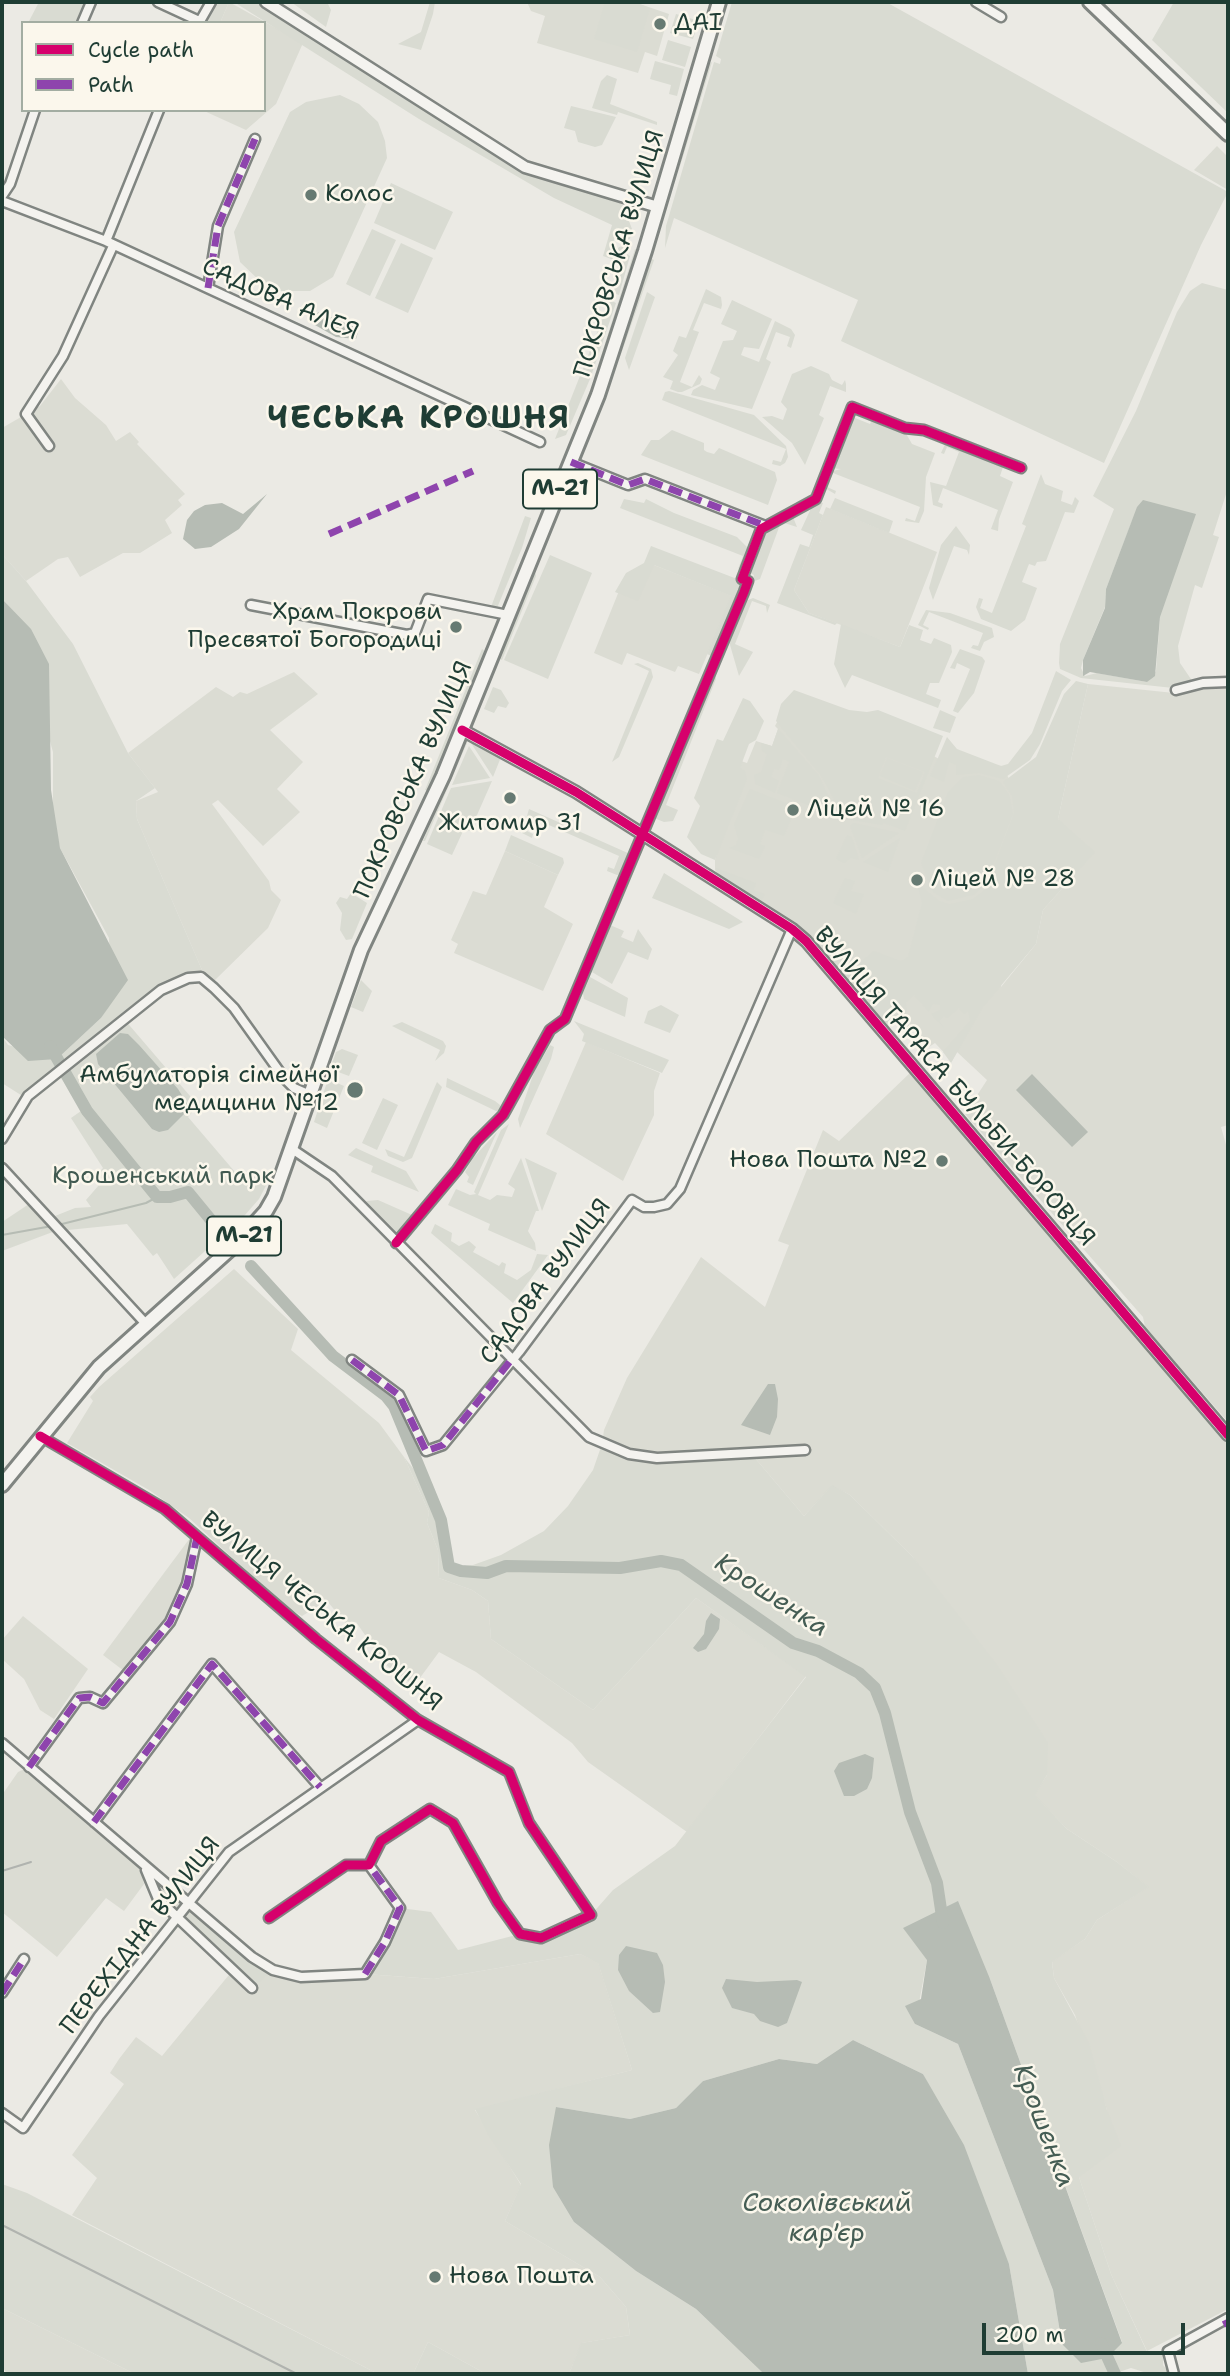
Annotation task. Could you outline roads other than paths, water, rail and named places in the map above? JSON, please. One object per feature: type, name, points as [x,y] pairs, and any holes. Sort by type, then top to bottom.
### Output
[{"type":"main road","name":"ПОКРОВСЬКА ВУЛИЦЯ","points":[[2,1485],[99,1367],[256,1225],[274,1197],[361,950],[424,820],[462,730],[503,614],[571,462],[618,338],[719,2]]},
{"type":"main road","points":[[1090,2],[1228,134]]},
{"type":"street","points":[[83,21],[91,2]]},
{"type":"street","points":[[158,2],[197,21]]},
{"type":"street","points":[[200,21],[211,2]]},
{"type":"street","points":[[266,2],[525,167],[658,207]]},
{"type":"street","points":[[976,2],[1001,17]]},
{"type":"street","points":[[2,198],[10,184],[34,112]]},
{"type":"street","points":[[49,446],[26,414],[64,356],[158,112]]},
{"type":"street","points":[[208,288],[218,226],[255,139]]},
{"type":"street","name":"САДОВА АЛЕЯ","points":[[2,198],[109,243],[540,442]]},
{"type":"street","points":[[396,1243],[476,1142],[503,1115],[550,1030],[565,1019],[744,592],[748,582],[742,579],[763,525],[816,499],[852,407],[905,428],[924,430],[1021,468]]},
{"type":"street","points":[[571,462],[628,485],[645,479],[763,525]]},
{"type":"street","points":[[251,605],[407,635],[415,633],[428,599],[503,614]]},
{"type":"street","points":[[1176,690],[1203,683],[1228,682]]},
{"type":"street","name":"ВУЛИЦЯ ТАРАСА БУЛЬБИ-БОРОВЦЯ","points":[[462,730],[553,778],[792,929],[806,941],[1228,1435]]},
{"type":"street","name":"САДОВА ВУЛИЦЯ","points":[[352,1360],[398,1395],[426,1451],[443,1446],[632,1200],[644,1207],[654,1207],[667,1204],[680,1189],[792,929]]},
{"type":"street","points":[[2,1139],[24,1100],[160,990],[188,978],[201,977],[234,1008],[284,1078],[294,1088],[310,1095]]},
{"type":"street","points":[[292,1149],[332,1176],[589,1437],[629,1454],[657,1458],[804,1450]]},
{"type":"street","points":[[2,1168],[146,1324]]},
{"type":"street","name":"ВУЛИЦЯ ЧЕСЬКА КРОШНЯ","points":[[40,1436],[165,1509],[316,1639],[418,1720],[509,1772],[529,1824],[591,1915],[541,1938],[520,1934],[498,1903],[453,1822],[430,1809],[381,1841],[369,1865]]},
{"type":"street","points":[[29,1766],[79,1698],[90,1697],[103,1703],[170,1622],[187,1584],[197,1537]]},
{"type":"street","points":[[94,1822],[212,1664],[320,1787]]},
{"type":"street","name":"ПЕРЕХІДНА ВУЛИЦЯ","points":[[2,2113],[23,2128],[99,2016],[229,1852],[418,1720]]},
{"type":"street","points":[[2,1743],[252,1957],[273,1970],[301,1977],[365,1974],[385,1942],[400,1908],[369,1865],[346,1865],[269,1918]]},
{"type":"street","points":[[141,1862],[158,1899],[252,1988]]},
{"type":"street","points":[[2,1993],[24,1959]]},
{"type":"street","points":[[1174,2374],[1168,2351],[1227,2322]]},
{"type":"water","points":[[319,312],[359,329],[356,339],[336,337],[315,325],[316,314]]},
{"type":"water","points":[[267,494],[239,529],[211,547],[195,549],[183,539],[187,520],[194,511],[205,505],[222,503],[243,514]]},
{"type":"water","points":[[1143,500],[1196,514],[1160,617],[1155,676],[1147,682],[1090,672],[1083,676],[1083,660],[1105,608],[1106,589],[1137,507]]},
{"type":"water","points":[[2,599],[31,629],[49,664],[51,790],[60,848],[128,980],[101,1018],[57,1059],[28,1061],[2,1036]]},
{"type":"water","points":[[120,1033],[128,1034],[139,1045],[178,1089],[190,1108],[168,1130],[159,1132],[152,1129],[98,1064],[96,1054]]},
{"type":"water","points":[[1032,1074],[1088,1132],[1072,1147],[1016,1090]]},
{"type":"water","points":[[768,1384],[775,1384],[778,1399],[777,1417],[770,1435],[741,1425]]},
{"type":"water","points":[[711,1613],[720,1619],[719,1629],[706,1649],[698,1652],[693,1648],[704,1634],[706,1621]]},
{"type":"water","points":[[865,1754],[874,1758],[872,1778],[867,1789],[854,1796],[844,1796],[834,1771],[839,1763]]},
{"type":"water","points":[[958,1901],[990,1979],[1122,2343],[1107,2358],[1081,2363],[1062,2344],[1053,2290],[958,2044],[915,2024],[905,2006],[921,1999],[927,1960],[903,1928]]},
{"type":"water","points":[[626,1946],[657,1953],[663,1965],[665,1982],[660,2012],[653,2013],[629,1991],[618,1970],[619,1955]]},
{"type":"water","points":[[726,1979],[802,1982],[787,2023],[778,2027],[760,2021],[754,2014],[732,2008],[722,1988]]},
{"type":"water","name":"Соколівський кар'єр","points":[[853,2040],[923,2074],[964,2145],[1009,2264],[1028,2374],[764,2374],[696,2309],[636,2271],[574,2222],[553,2187],[549,2145],[556,2107],[630,2119],[676,2108],[703,2081],[779,2059],[817,2064]]},
{"type":"waterway","name":"Крошенка","points":[[50,1046],[87,1111],[157,1197],[188,1192],[220,1231]]},
{"type":"waterway","points":[[58,1225],[146,1203],[157,1197]]},
{"type":"waterway","points":[[2,1235],[52,1226]]},
{"type":"waterway","name":"Крошенка","points":[[251,1266],[333,1356],[386,1396],[394,1406],[441,1520],[449,1567],[487,1573],[506,1566],[620,1568],[661,1561],[681,1565],[793,1643],[818,1651],[859,1673],[875,1688],[885,1713],[910,1812],[937,1883],[943,1923]]},
{"type":"waterway","name":"Крошенка","points":[[1101,2343],[1115,2374]]},
{"type":"railway","points":[[2,1871],[31,1862]]},
{"type":"railway","points":[[2,2225],[297,2374]]},
{"type":"place","name":"ДАІ","points":[[660,24]]},
{"type":"place","name":"Колос","points":[[311,195]]},
{"type":"place","name":"Храм Покрови Пресвятої Богородиці","points":[[456,627]]},
{"type":"place","name":"Житомир 31","points":[[510,798]]},
{"type":"place","name":"Ліцей № 16","points":[[793,810]]},
{"type":"place","name":"Ліцей № 28","points":[[917,880]]},
{"type":"place","name":"Амбулаторія сімейної медицини №12","points":[[355,1090]]},
{"type":"place","name":"Нова Пошта №2","points":[[942,1161]]},
{"type":"place","name":"Нова Пошта","points":[[435,2277]]},
{"type":"district","name":"ЧЕСЬКА КРОШНЯ","points":[[419,420]]},
{"type":"park label","name":"Крошенський парк","points":[[163,1177]]}]
